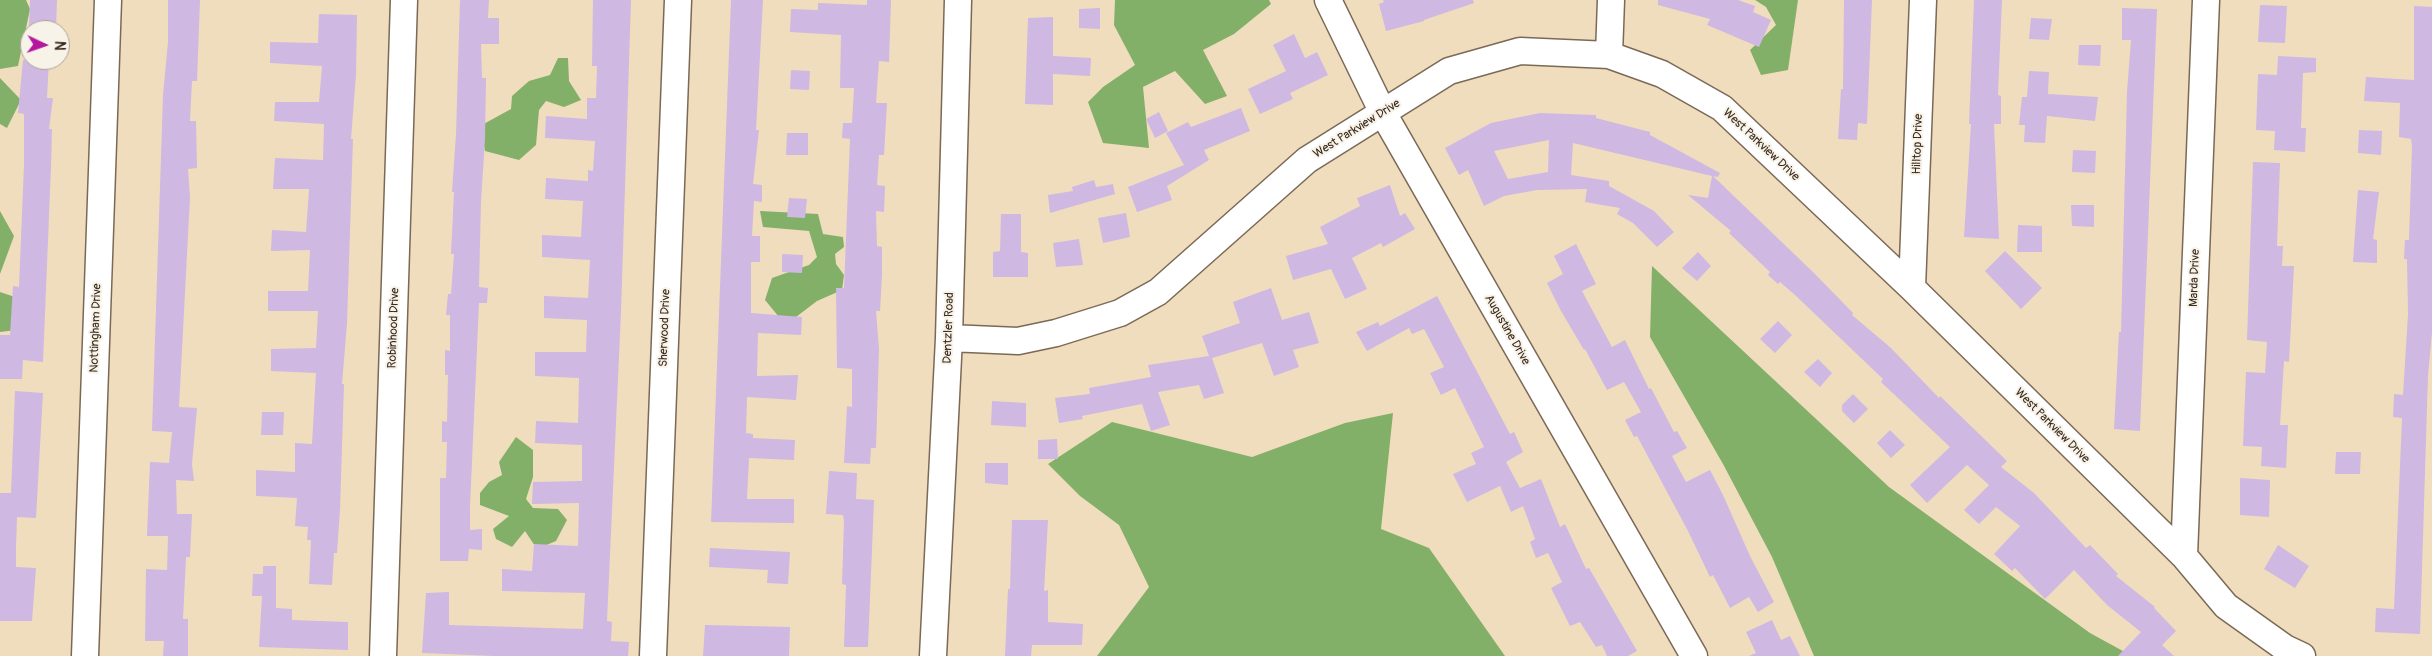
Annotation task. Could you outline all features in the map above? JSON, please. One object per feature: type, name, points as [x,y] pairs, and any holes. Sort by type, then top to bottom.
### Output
[{"type":"street","name":"Nottingham Drive","points":[[85,656],[108,0]]},
{"type":"street","name":"Robinhood Drive","points":[[383,656],[404,0]]},
{"type":"street","name":"Sherwood Drive","points":[[652,656],[678,0]]},
{"type":"street","name":"Dentzler Road","points":[[933,656],[949,338],[958,0]]},
{"type":"street","name":"Augustine Drive","points":[[1328,0],[1383,113],[1694,656]]},
{"type":"street","points":[[1609,55],[1610,0]]},
{"type":"street","name":"Hilltop Drive","points":[[1912,288],[1923,0]]},
{"type":"street","name":"Marda Drive","points":[[2184,556],[2206,0]]},
{"type":"street","name":"West Parkview Drive","points":[[949,338],[1018,340],[1056,333],[1120,313],[1158,292],[1307,160],[1449,71],[1520,51],[1609,55],[1662,74],[1722,108],[1912,288],[2184,556],[2226,606],[2285,648],[2302,656]]},
{"type":"green space","points":[[0,0],[26,0],[30,9],[28,20],[20,20],[20,56],[18,66],[0,69]]},
{"type":"green space","points":[[1115,0],[1269,0],[1271,4],[1234,34],[1203,50],[1227,96],[1205,104],[1175,71],[1143,87],[1149,148],[1103,143],[1088,102],[1103,87],[1135,65],[1114,25]]},
{"type":"green space","points":[[1755,0],[1798,0],[1788,70],[1761,75],[1750,50],[1776,25],[1766,7]]},
{"type":"green space","points":[[558,58],[568,58],[569,81],[581,100],[564,107],[546,101],[539,110],[536,145],[519,160],[485,151],[480,126],[511,109],[512,96],[529,81],[550,75]]},
{"type":"green space","points":[[0,78],[21,100],[7,128],[0,124]]},
{"type":"green space","points":[[0,211],[14,236],[0,274]]},
{"type":"green space","points":[[760,211],[818,214],[823,234],[843,237],[844,247],[835,254],[836,264],[844,275],[842,290],[817,301],[796,317],[779,317],[765,300],[772,278],[809,265],[817,257],[809,231],[763,227]]},
{"type":"green space","points":[[1652,266],[1889,487],[2090,633],[2132,656],[1814,656],[1772,557],[1723,464],[1650,337]]},
{"type":"green space","points":[[0,292],[18,298],[16,330],[0,332]]},
{"type":"green space","points":[[1393,413],[1381,529],[1429,548],[1505,656],[1097,656],[1149,587],[1119,525],[1080,496],[1048,464],[1112,422],[1252,457],[1345,423]]},
{"type":"green space","points":[[516,437],[533,450],[533,477],[526,499],[533,508],[558,509],[567,520],[556,541],[537,549],[525,531],[512,547],[496,539],[493,529],[509,516],[480,505],[480,493],[489,482],[502,475],[499,462]]},
{"type":"building","points":[[30,0],[57,0],[56,20],[29,20]]},
{"type":"building","points":[[168,0],[200,0],[197,81],[192,81],[190,121],[196,121],[197,168],[188,169],[190,197],[179,407],[197,408],[192,464],[194,481],[176,480],[177,514],[192,514],[190,557],[186,557],[183,619],[188,619],[188,656],[163,656],[164,641],[145,641],[146,569],[167,570],[168,536],[147,536],[150,462],[169,463],[172,432],[152,431],[163,95],[168,42]]},
{"type":"building","points":[[460,0],[489,0],[488,18],[499,18],[499,44],[481,44],[482,78],[486,78],[479,287],[488,288],[487,303],[479,303],[470,530],[482,529],[482,550],[469,549],[468,561],[440,561],[440,478],[446,478],[447,442],[442,442],[442,421],[447,422],[448,375],[445,375],[445,350],[450,351],[450,315],[446,315],[448,294],[451,294],[454,254],[451,254],[454,192],[452,192],[456,134]]},
{"type":"building","points":[[593,0],[631,0],[621,312],[607,621],[612,622],[611,641],[629,642],[628,656],[494,656],[422,653],[426,593],[449,592],[449,625],[583,629],[585,593],[502,591],[502,569],[532,571],[534,544],[578,546],[579,503],[532,504],[533,482],[582,481],[582,445],[535,443],[536,421],[578,423],[579,378],[535,376],[535,352],[586,352],[587,320],[544,318],[544,296],[588,298],[590,260],[542,257],[542,235],[581,237],[583,201],[545,199],[546,178],[588,181],[588,170],[593,171],[595,141],[545,138],[546,116],[587,119],[587,98],[596,98],[597,66],[592,66]]},
{"type":"building","points":[[731,0],[763,0],[756,130],[759,130],[753,184],[762,185],[762,202],[754,201],[752,236],[760,236],[760,262],[751,262],[751,313],[802,317],[801,335],[758,333],[757,376],[798,375],[796,400],[747,397],[746,433],[753,434],[753,438],[795,440],[794,460],[749,458],[747,499],[794,499],[794,523],[711,522]]},
{"type":"building","points":[[867,0],[891,0],[889,62],[879,61],[876,103],[887,103],[884,155],[879,155],[877,185],[885,186],[884,212],[876,211],[877,246],[882,247],[882,275],[880,311],[876,311],[879,349],[876,448],[871,448],[870,464],[844,463],[847,406],[852,407],[852,369],[837,368],[836,288],[844,288],[850,139],[842,138],[843,123],[852,123],[854,88],[840,88],[841,35],[790,32],[791,9],[818,10],[818,3],[867,5]]},
{"type":"building","points":[[1383,0],[1473,0],[1474,3],[1424,21],[1386,31],[1379,4],[1384,2]]},
{"type":"building","points":[[1658,0],[1738,0],[1755,6],[1753,12],[1771,20],[1759,47],[1707,25],[1710,19],[1658,5]]},
{"type":"building","points":[[1844,0],[1872,0],[1867,124],[1858,123],[1857,140],[1838,139],[1841,89],[1843,89]]},
{"type":"building","points":[[1974,0],[2002,0],[1998,95],[2001,96],[2001,124],[1994,124],[1999,239],[1964,237],[1971,124],[1969,124]]},
{"type":"building","points":[[2260,5],[2287,6],[2285,43],[2258,42]]},
{"type":"building","points":[[2414,6],[2432,7],[2432,332],[2428,375],[2420,634],[2375,632],[2376,608],[2394,609],[2402,418],[2393,417],[2394,394],[2403,395],[2408,314],[2407,259],[2404,259],[2405,240],[2409,240],[2412,146],[2411,139],[2399,137],[2400,103],[2364,101],[2366,77],[2414,80]]},
{"type":"building","points":[[1100,8],[1100,29],[1079,28],[1079,9]]},
{"type":"building","points":[[2122,8],[2157,9],[2140,431],[2114,429],[2119,332],[2121,332],[2127,92],[2131,40],[2122,40]]},
{"type":"building","points":[[319,14],[357,15],[356,74],[351,139],[353,139],[347,323],[342,384],[344,384],[340,510],[337,553],[334,553],[332,585],[309,584],[311,540],[307,540],[308,527],[295,526],[297,498],[256,496],[256,470],[295,472],[295,443],[312,444],[316,373],[271,371],[271,349],[316,348],[318,311],[268,311],[268,291],[308,291],[310,250],[271,251],[272,230],[306,232],[309,189],[273,189],[275,158],[323,160],[324,124],[274,121],[275,102],[319,102],[322,66],[270,63],[270,42],[318,43]]},
{"type":"building","points":[[1053,17],[1053,56],[1091,58],[1090,76],[1053,74],[1053,105],[1025,104],[1028,18]]},
{"type":"building","points":[[2031,18],[2052,19],[2049,40],[2029,39]]},
{"type":"building","points":[[1294,34],[1305,58],[1317,52],[1328,75],[1290,93],[1293,99],[1260,114],[1248,89],[1286,71],[1273,45]]},
{"type":"building","points":[[2079,45],[2101,45],[2100,66],[2078,65]]},
{"type":"building","points":[[2278,56],[2316,58],[2316,72],[2303,73],[2301,128],[2306,128],[2305,152],[2274,150],[2275,131],[2256,130],[2258,74],[2277,75]]},
{"type":"building","points":[[22,70],[48,70],[47,98],[53,98],[49,129],[52,129],[43,362],[23,360],[22,379],[0,379],[0,335],[10,335],[13,286],[19,287],[24,114],[18,113]]},
{"type":"building","points":[[791,70],[810,71],[809,90],[790,89]]},
{"type":"building","points":[[2029,71],[2049,72],[2048,94],[2098,97],[2095,121],[2047,116],[2045,143],[2024,142],[2025,125],[2019,125],[2022,97],[2027,97]]},
{"type":"building","points":[[1241,108],[1250,131],[1204,150],[1209,160],[1167,186],[1172,200],[1137,212],[1128,187],[1184,165],[1166,133],[1188,122],[1191,127]]},
{"type":"building","points":[[1159,112],[1168,131],[1155,138],[1146,119]]},
{"type":"building","points":[[1540,113],[1596,115],[1596,118],[1650,132],[1650,135],[1720,173],[1718,177],[1713,176],[1814,273],[1853,313],[1852,315],[1891,348],[1939,398],[1940,396],[2007,461],[2001,467],[2034,493],[2086,548],[2090,545],[2118,574],[2116,576],[2155,607],[2176,631],[2162,645],[2174,656],[2118,656],[2141,632],[2107,605],[2074,570],[2045,599],[2015,568],[2012,571],[1994,554],[2020,526],[1996,507],[1979,524],[1964,510],[1989,485],[1967,465],[1927,503],[1910,485],[1950,447],[1881,382],[1883,379],[1795,295],[1780,282],[1778,284],[1768,275],[1770,272],[1729,233],[1731,231],[1688,195],[1708,198],[1712,176],[1573,143],[1571,175],[1609,181],[1609,186],[1654,211],[1674,232],[1657,247],[1633,223],[1617,214],[1620,208],[1585,202],[1587,189],[1537,190],[1504,196],[1484,206],[1468,170],[1459,175],[1445,148],[1491,123]],"holes":[[[1549,140],[1548,172],[1508,179],[1494,151]]]},
{"type":"building","points":[[2359,130],[2382,131],[2381,155],[2358,153]]},
{"type":"building","points":[[787,133],[808,133],[808,155],[786,155]]},
{"type":"building","points":[[2073,150],[2096,151],[2095,173],[2072,172]]},
{"type":"building","points":[[2253,162],[2280,163],[2277,246],[2283,246],[2282,266],[2294,266],[2289,362],[2284,361],[2280,425],[2288,425],[2286,468],[2261,466],[2262,447],[2243,446],[2246,372],[2265,373],[2267,342],[2247,340]]},
{"type":"building","points":[[1094,180],[1096,187],[1113,184],[1115,194],[1050,213],[1048,195],[1073,191],[1072,187]]},
{"type":"building","points":[[1390,185],[1400,216],[1405,213],[1415,229],[1383,247],[1381,243],[1352,258],[1367,289],[1345,299],[1331,269],[1293,280],[1286,256],[1328,244],[1320,227],[1360,206],[1357,198]]},
{"type":"building","points":[[2358,190],[2379,192],[2373,239],[2377,240],[2377,263],[2353,262]]},
{"type":"building","points":[[789,198],[807,199],[805,218],[787,217]]},
{"type":"building","points":[[2071,205],[2094,205],[2094,227],[2072,226]]},
{"type":"building","points":[[1126,213],[1130,237],[1103,243],[1098,218]]},
{"type":"building","points":[[1001,214],[1021,214],[1021,252],[1028,253],[1028,277],[993,277],[993,252],[1000,251]]},
{"type":"building","points":[[2018,225],[2042,226],[2042,252],[2017,252]]},
{"type":"building","points":[[1079,239],[1083,265],[1056,267],[1053,243]]},
{"type":"building","points":[[1576,244],[1596,284],[1582,291],[1612,347],[1625,340],[1649,389],[1651,388],[1674,432],[1677,431],[1687,448],[1672,456],[1686,482],[1710,470],[1723,495],[1750,556],[1774,602],[1758,612],[1749,597],[1730,608],[1713,575],[1710,577],[1688,531],[1637,436],[1634,437],[1625,420],[1641,412],[1624,382],[1607,390],[1547,283],[1563,274],[1554,256]]},
{"type":"building","points":[[2005,251],[2042,288],[2021,309],[1985,271]]},
{"type":"building","points":[[1698,252],[1711,266],[1697,281],[1682,268]]},
{"type":"building","points":[[782,254],[803,255],[802,273],[782,272]]},
{"type":"building","points":[[1271,288],[1282,320],[1309,312],[1319,343],[1293,350],[1299,367],[1274,376],[1262,343],[1212,358],[1224,393],[1204,399],[1199,385],[1158,392],[1170,425],[1151,431],[1142,404],[1082,416],[1083,419],[1059,423],[1055,398],[1090,394],[1089,388],[1151,377],[1148,365],[1209,356],[1202,336],[1240,323],[1233,302]]},
{"type":"building","points":[[1437,296],[1510,434],[1514,432],[1523,452],[1506,462],[1520,488],[1541,479],[1560,527],[1565,524],[1586,569],[1589,568],[1637,651],[1628,656],[1607,656],[1602,645],[1596,647],[1580,622],[1570,626],[1551,588],[1562,582],[1548,553],[1536,558],[1530,542],[1535,539],[1523,506],[1511,512],[1500,486],[1467,502],[1453,474],[1476,464],[1471,453],[1484,447],[1455,388],[1441,395],[1430,373],[1444,367],[1424,329],[1412,334],[1409,328],[1367,351],[1356,332],[1378,322],[1380,326]]},
{"type":"building","points":[[1778,321],[1792,335],[1775,353],[1760,339]]},
{"type":"building","points":[[1818,359],[1832,373],[1820,387],[1804,372]]},
{"type":"building","points":[[15,391],[43,393],[36,518],[17,517],[16,567],[36,568],[32,621],[0,621],[0,493],[11,493]]},
{"type":"building","points":[[1853,394],[1868,409],[1854,423],[1842,411],[1842,405]]},
{"type":"building","points":[[992,401],[1026,403],[1026,427],[991,425]]},
{"type":"building","points":[[262,412],[284,412],[283,435],[261,435]]},
{"type":"building","points":[[1890,430],[1905,445],[1891,458],[1877,443]]},
{"type":"building","points":[[1057,439],[1058,459],[1038,459],[1038,440]]},
{"type":"building","points":[[2336,452],[2361,452],[2360,474],[2335,474]]},
{"type":"building","points":[[985,463],[1008,463],[1008,485],[985,483]]},
{"type":"building","points":[[829,471],[857,473],[856,499],[874,500],[868,647],[844,647],[846,585],[842,584],[844,521],[843,515],[826,514]]},
{"type":"building","points":[[2240,478],[2270,480],[2269,517],[2240,515]]},
{"type":"building","points":[[1012,520],[1048,520],[1044,591],[1048,590],[1048,622],[1083,624],[1082,645],[1032,645],[1031,656],[1005,656],[1008,589],[1010,589]]},
{"type":"building","points":[[2278,545],[2309,566],[2295,588],[2264,569]]},
{"type":"building","points":[[710,548],[790,552],[788,584],[767,583],[768,570],[709,567]]},
{"type":"building","points":[[263,566],[276,566],[276,608],[292,609],[292,620],[348,622],[348,650],[259,647],[262,596],[252,596],[253,574],[263,574]]},
{"type":"building","points":[[1772,620],[1781,640],[1790,636],[1800,656],[1749,656],[1756,653],[1746,632]]},
{"type":"building","points":[[705,625],[790,627],[789,656],[703,656]]}]
